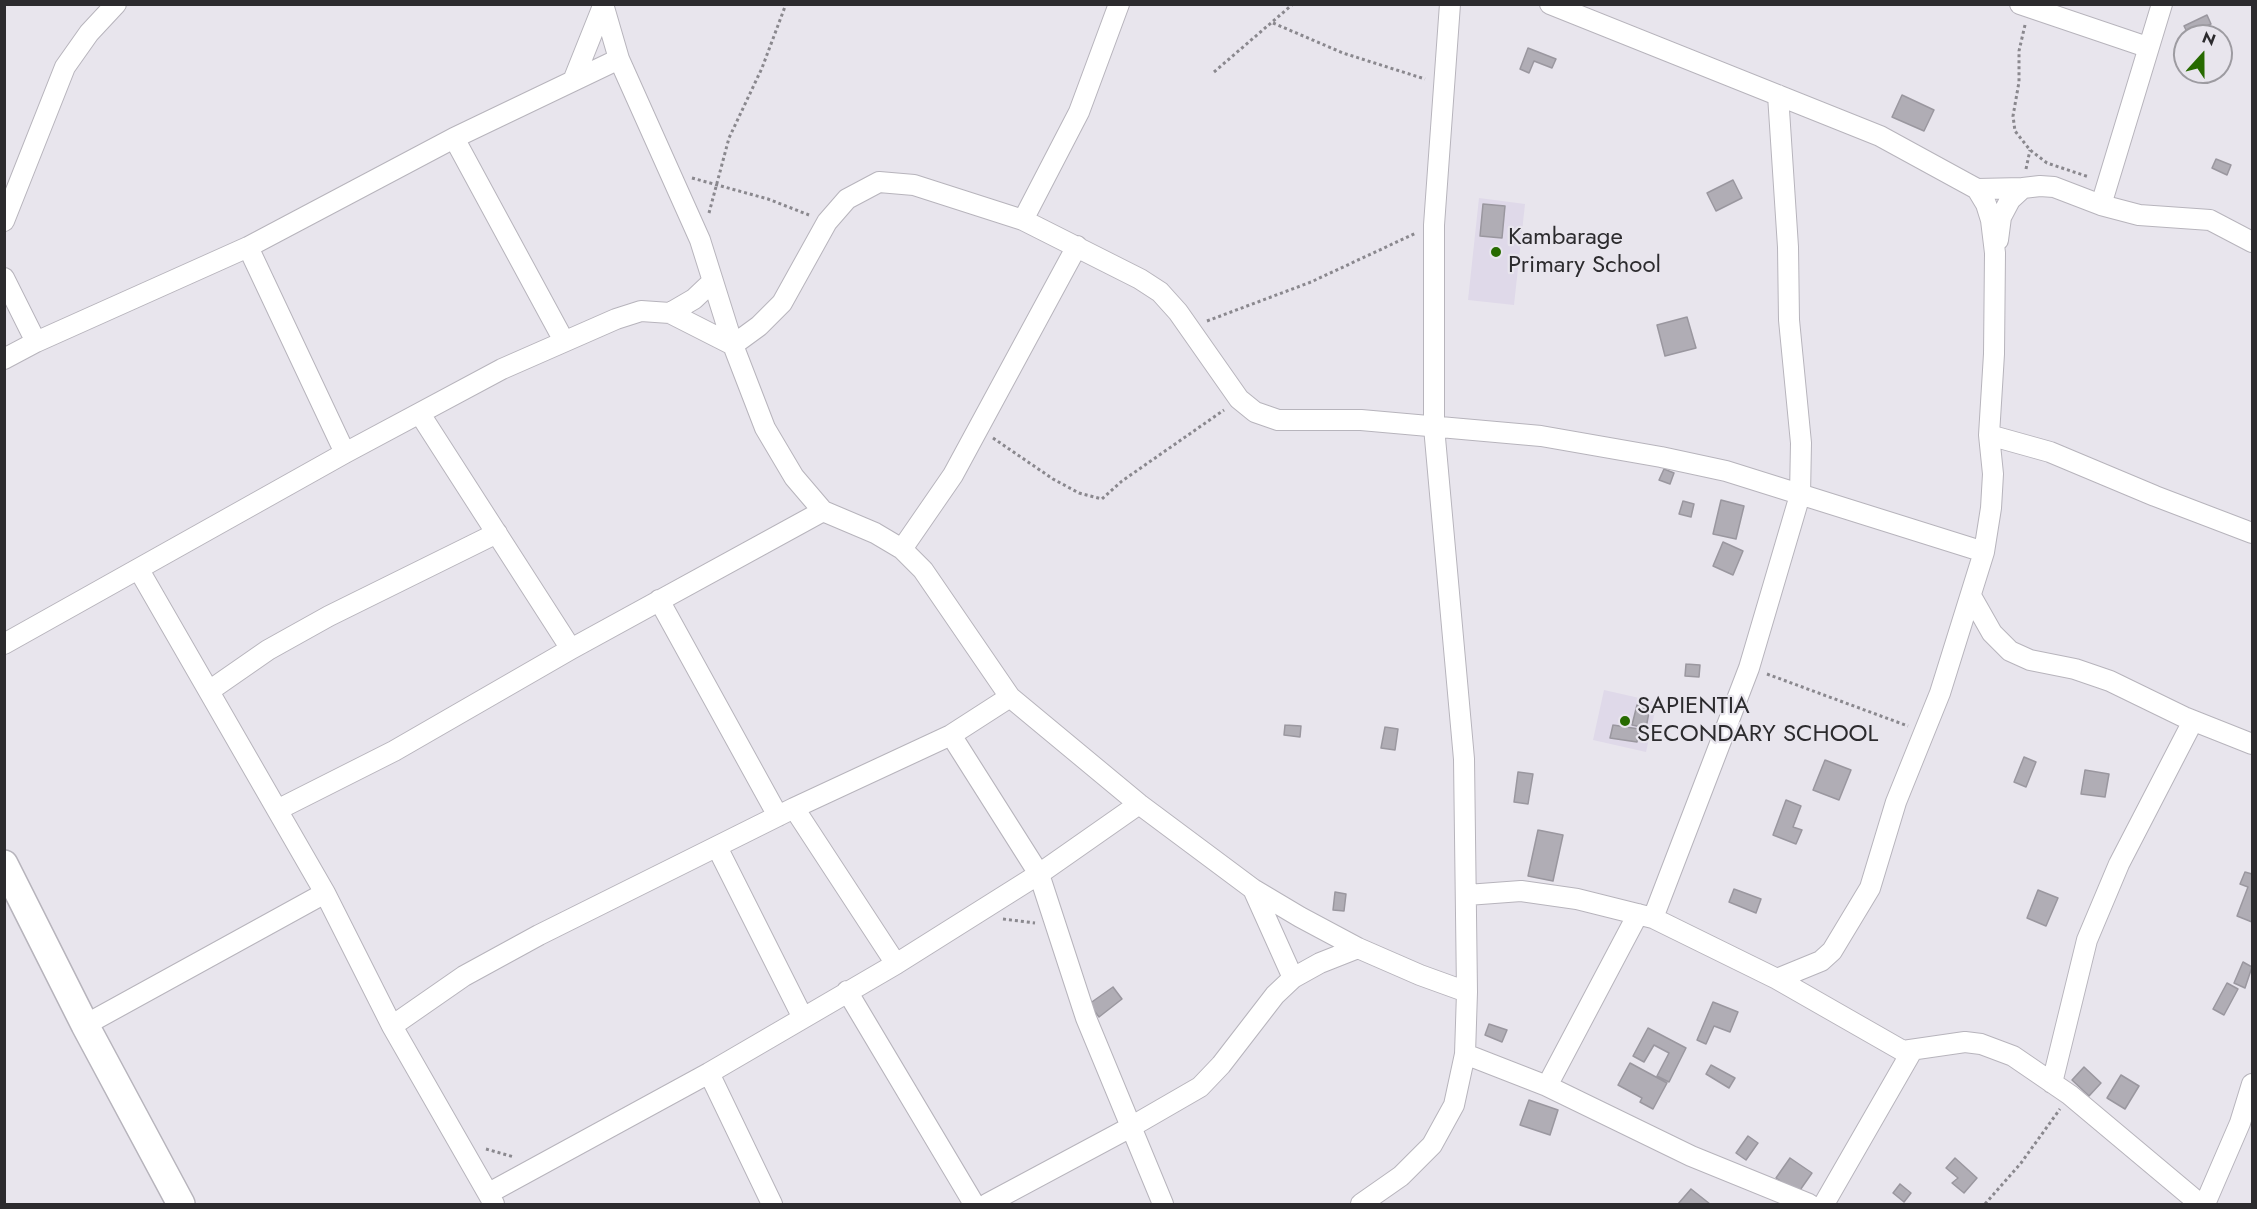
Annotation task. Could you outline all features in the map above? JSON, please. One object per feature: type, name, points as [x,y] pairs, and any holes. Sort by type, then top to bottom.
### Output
[{"type":"street","points":[[4,221],[65,68],[88,33],[116,4]]},
{"type":"street","points":[[1023,220],[1079,112],[1119,4]]},
{"type":"street","points":[[1360,1204],[1401,1176],[1432,1145],[1454,1106],[1465,1054],[1467,895],[1462,736],[1455,642],[1441,531],[1434,427],[1434,225],[1450,4]]},
{"type":"street","points":[[1550,4],[1582,10],[1778,95],[1880,136],[1977,189],[2054,187],[2102,205],[2149,216],[2210,220],[2253,242]]},
{"type":"street","points":[[2102,205],[2147,47],[2162,4]]},
{"type":"street","points":[[603,5],[619,59],[700,240],[733,345],[771,439],[794,477],[823,511],[875,533],[902,549],[923,570],[1010,697],[1139,804],[1253,889],[1358,948],[1420,975],[1467,992]]},
{"type":"street","points":[[573,81],[603,5]]},
{"type":"street","points":[[2025,7],[2147,47]]},
{"type":"street","points":[[4,359],[36,342],[248,247],[454,138],[619,59]]},
{"type":"street","points":[[1547,1086],[1646,916],[1749,668],[1800,495],[1801,442],[1789,320],[1788,247],[1778,95]]},
{"type":"street","points":[[454,138],[564,341]]},
{"type":"street","points":[[733,345],[759,326],[782,303],[828,222],[847,199],[879,182],[914,185],[1023,220],[1077,246],[1160,292],[1239,399],[1255,412],[1278,420],[1361,420],[1541,436],[1661,456],[1726,471],[1984,552]]},
{"type":"street","points":[[1777,979],[1821,961],[1844,934],[1870,888],[1884,837],[1940,693],[1971,596],[1984,552],[1991,508],[1993,474],[1989,435],[1995,354],[1995,253],[2001,218],[2010,200],[2023,188]]},
{"type":"street","points":[[1977,189],[1986,204],[1995,253]]},
{"type":"street","points":[[902,549],[953,476],[1077,246]]},
{"type":"street","points":[[248,247],[345,453]]},
{"type":"street","points":[[4,278],[36,342]]},
{"type":"street","points":[[670,313],[694,299],[713,281]]},
{"type":"street","points":[[4,644],[345,453],[502,369],[564,341],[640,311],[670,313],[733,345]]},
{"type":"street","points":[[420,414],[571,649]]},
{"type":"street","points":[[1989,435],[2050,452],[2253,533]]},
{"type":"street","points":[[279,809],[394,751],[571,649],[823,511]]},
{"type":"street","points":[[209,691],[268,650],[329,616],[497,533]]},
{"type":"street","points":[[139,570],[279,809],[325,893],[392,1026],[451,1133],[491,1198],[539,1164],[709,1073],[896,964],[1039,874],[1139,804]]},
{"type":"street","points":[[1971,596],[1992,633],[2010,651],[2030,660],[2074,669],[2110,681],[2193,721],[2253,744]]},
{"type":"street","points":[[659,600],[786,812],[896,964]]},
{"type":"street","points":[[392,1026],[464,976],[538,935],[786,812],[951,735],[1010,697]]},
{"type":"street","points":[[2052,1083],[2086,940],[2119,864],[2193,721]]},
{"type":"street","points":[[951,735],[1039,874],[1086,1018],[1129,1128],[1163,1204]]},
{"type":"street","points":[[717,847],[803,1018]]},
{"type":"street","points":[[4,864],[85,1025],[181,1204]]},
{"type":"street","points":[[1253,889],[1293,978]]},
{"type":"street","points":[[1467,895],[1521,891],[1577,899],[1646,916],[1777,979],[1895,1048],[1912,1051],[1965,1042],[1981,1044],[2013,1056],[2070,1095],[2203,1204],[2240,1123],[2253,1084]]},
{"type":"street","points":[[85,1025],[325,893]]},
{"type":"street","points":[[987,1204],[1129,1128],[1200,1086],[1221,1065],[1275,995],[1293,978],[1320,963],[1358,948]]},
{"type":"street","points":[[848,992],[974,1204]]},
{"type":"street","points":[[1831,1202],[1912,1051]]},
{"type":"street","points":[[1465,1054],[1547,1086],[1691,1156],[1809,1204]]},
{"type":"street","points":[[709,1073],[772,1204]]},
{"type":"path","points":[[700,240],[718,184],[729,138],[762,68],[786,4]]},
{"type":"path","points":[[1214,72],[1293,4]]},
{"type":"path","points":[[2025,7],[2019,51],[2019,91],[2013,116],[2015,131],[2030,150],[2048,163],[2108,183]]},
{"type":"path","points":[[1273,23],[1343,53],[1444,85]]},
{"type":"path","points":[[670,173],[768,199],[828,222]]},
{"type":"path","points":[[1188,327],[1311,282],[1434,225]]},
{"type":"path","points":[[979,428],[1053,479],[1080,493],[1102,499],[1122,480],[1239,399]]},
{"type":"path","points":[[1749,668],[1924,732]]},
{"type":"path","points":[[971,917],[1026,921],[1056,929]]},
{"type":"path","points":[[1985,1204],[2021,1163],[2070,1095]]},
{"type":"path","points":[[482,1147],[539,1164]]},
{"type":"shaded area","name":"Kambarage Primary School","points":[[1479,198],[1525,204],[1514,305],[1468,300]]},
{"type":"shaded area","name":"SAPIENTIA SECONDARY SCHOOL","points":[[1604,690],[1657,702],[1646,752],[1593,740]]},
{"type":"building","points":[[2207,15],[2211,24],[2188,24]]},
{"type":"building","points":[[1528,48],[1556,59],[1552,68],[1534,61],[1529,73],[1520,69]]},
{"type":"building","points":[[1902,95],[1934,110],[1924,131],[1892,117]]},
{"type":"building","points":[[2216,159],[2231,165],[2227,175],[2212,168]]},
{"type":"building","points":[[1733,180],[1742,198],[1716,211],[1707,193]]},
{"type":"building","points":[[1483,204],[1505,206],[1502,238],[1480,236]]},
{"type":"building","points":[[1687,317],[1696,348],[1665,356],[1657,325]]},
{"type":"building","points":[[1664,469],[1674,473],[1670,484],[1659,480]]},
{"type":"building","points":[[1721,500],[1744,506],[1736,539],[1713,534]]},
{"type":"building","points":[[1683,501],[1694,504],[1691,517],[1679,514]]},
{"type":"building","points":[[1723,542],[1743,551],[1733,575],[1713,566]]},
{"type":"building","points":[[1686,664],[1700,665],[1699,677],[1685,676]]},
{"type":"building","points":[[1637,705],[1650,707],[1646,728],[1632,725]]},
{"type":"building","points":[[1285,725],[1301,726],[1300,737],[1284,735]]},
{"type":"building","points":[[1613,725],[1639,729],[1637,742],[1610,738]]},
{"type":"building","points":[[1385,727],[1398,729],[1395,750],[1381,748]]},
{"type":"building","points":[[2024,757],[2036,762],[2026,787],[2014,782]]},
{"type":"building","points":[[1825,760],[1851,770],[1839,800],[1813,790]]},
{"type":"building","points":[[2085,770],[2109,774],[2105,797],[2081,794]]},
{"type":"building","points":[[1518,772],[1533,774],[1528,804],[1514,802]]},
{"type":"building","points":[[1786,800],[1801,806],[1793,827],[1802,830],[1796,844],[1773,835]]},
{"type":"building","points":[[1538,830],[1563,835],[1553,881],[1528,876]]},
{"type":"building","points":[[2245,872],[2252,874],[2252,922],[2237,916],[2248,887],[2240,884]]},
{"type":"building","points":[[1734,889],[1761,899],[1756,913],[1729,902]]},
{"type":"building","points":[[2038,890],[2058,898],[2046,926],[2027,918]]},
{"type":"building","points":[[1335,892],[1346,894],[1344,911],[1333,910]]},
{"type":"building","points":[[2243,962],[2252,967],[2245,988],[2234,983]]},
{"type":"building","points":[[2227,983],[2238,989],[2224,1015],[2213,1009]]},
{"type":"building","points":[[1113,987],[1122,999],[1099,1017],[1089,1004]]},
{"type":"building","points":[[1713,1002],[1738,1012],[1730,1032],[1714,1026],[1706,1044],[1697,1040]]},
{"type":"building","points":[[1489,1024],[1507,1030],[1502,1042],[1485,1035]]},
{"type":"building","points":[[1648,1028],[1686,1048],[1669,1082],[1657,1076],[1669,1053],[1654,1045],[1644,1062],[1633,1056]]},
{"type":"building","points":[[1630,1063],[1667,1083],[1653,1109],[1640,1102],[1642,1098],[1618,1085]]},
{"type":"building","points":[[1711,1065],[1735,1078],[1729,1088],[1706,1074]]},
{"type":"building","points":[[2084,1067],[2101,1083],[2089,1096],[2072,1080]]},
{"type":"building","points":[[2121,1075],[2139,1086],[2125,1109],[2107,1098]]},
{"type":"building","points":[[1529,1100],[1558,1110],[1550,1135],[1520,1125]]},
{"type":"building","points":[[1748,1136],[1758,1143],[1746,1160],[1736,1153]]},
{"type":"building","points":[[1790,1158],[1812,1173],[1798,1193],[1776,1178]]},
{"type":"building","points":[[1955,1158],[1977,1178],[1964,1193],[1952,1183],[1958,1178],[1946,1168]]},
{"type":"building","points":[[1900,1184],[1911,1193],[1904,1202],[1893,1193]]},
{"type":"building","points":[[1691,1189],[1710,1204],[1678,1204]]},
{"type":"place","name":"Kambarage Primary School","points":[[1496,252]]},
{"type":"place","name":"SAPIENTIA SECONDARY SCHOOL","points":[[1625,721]]}]
